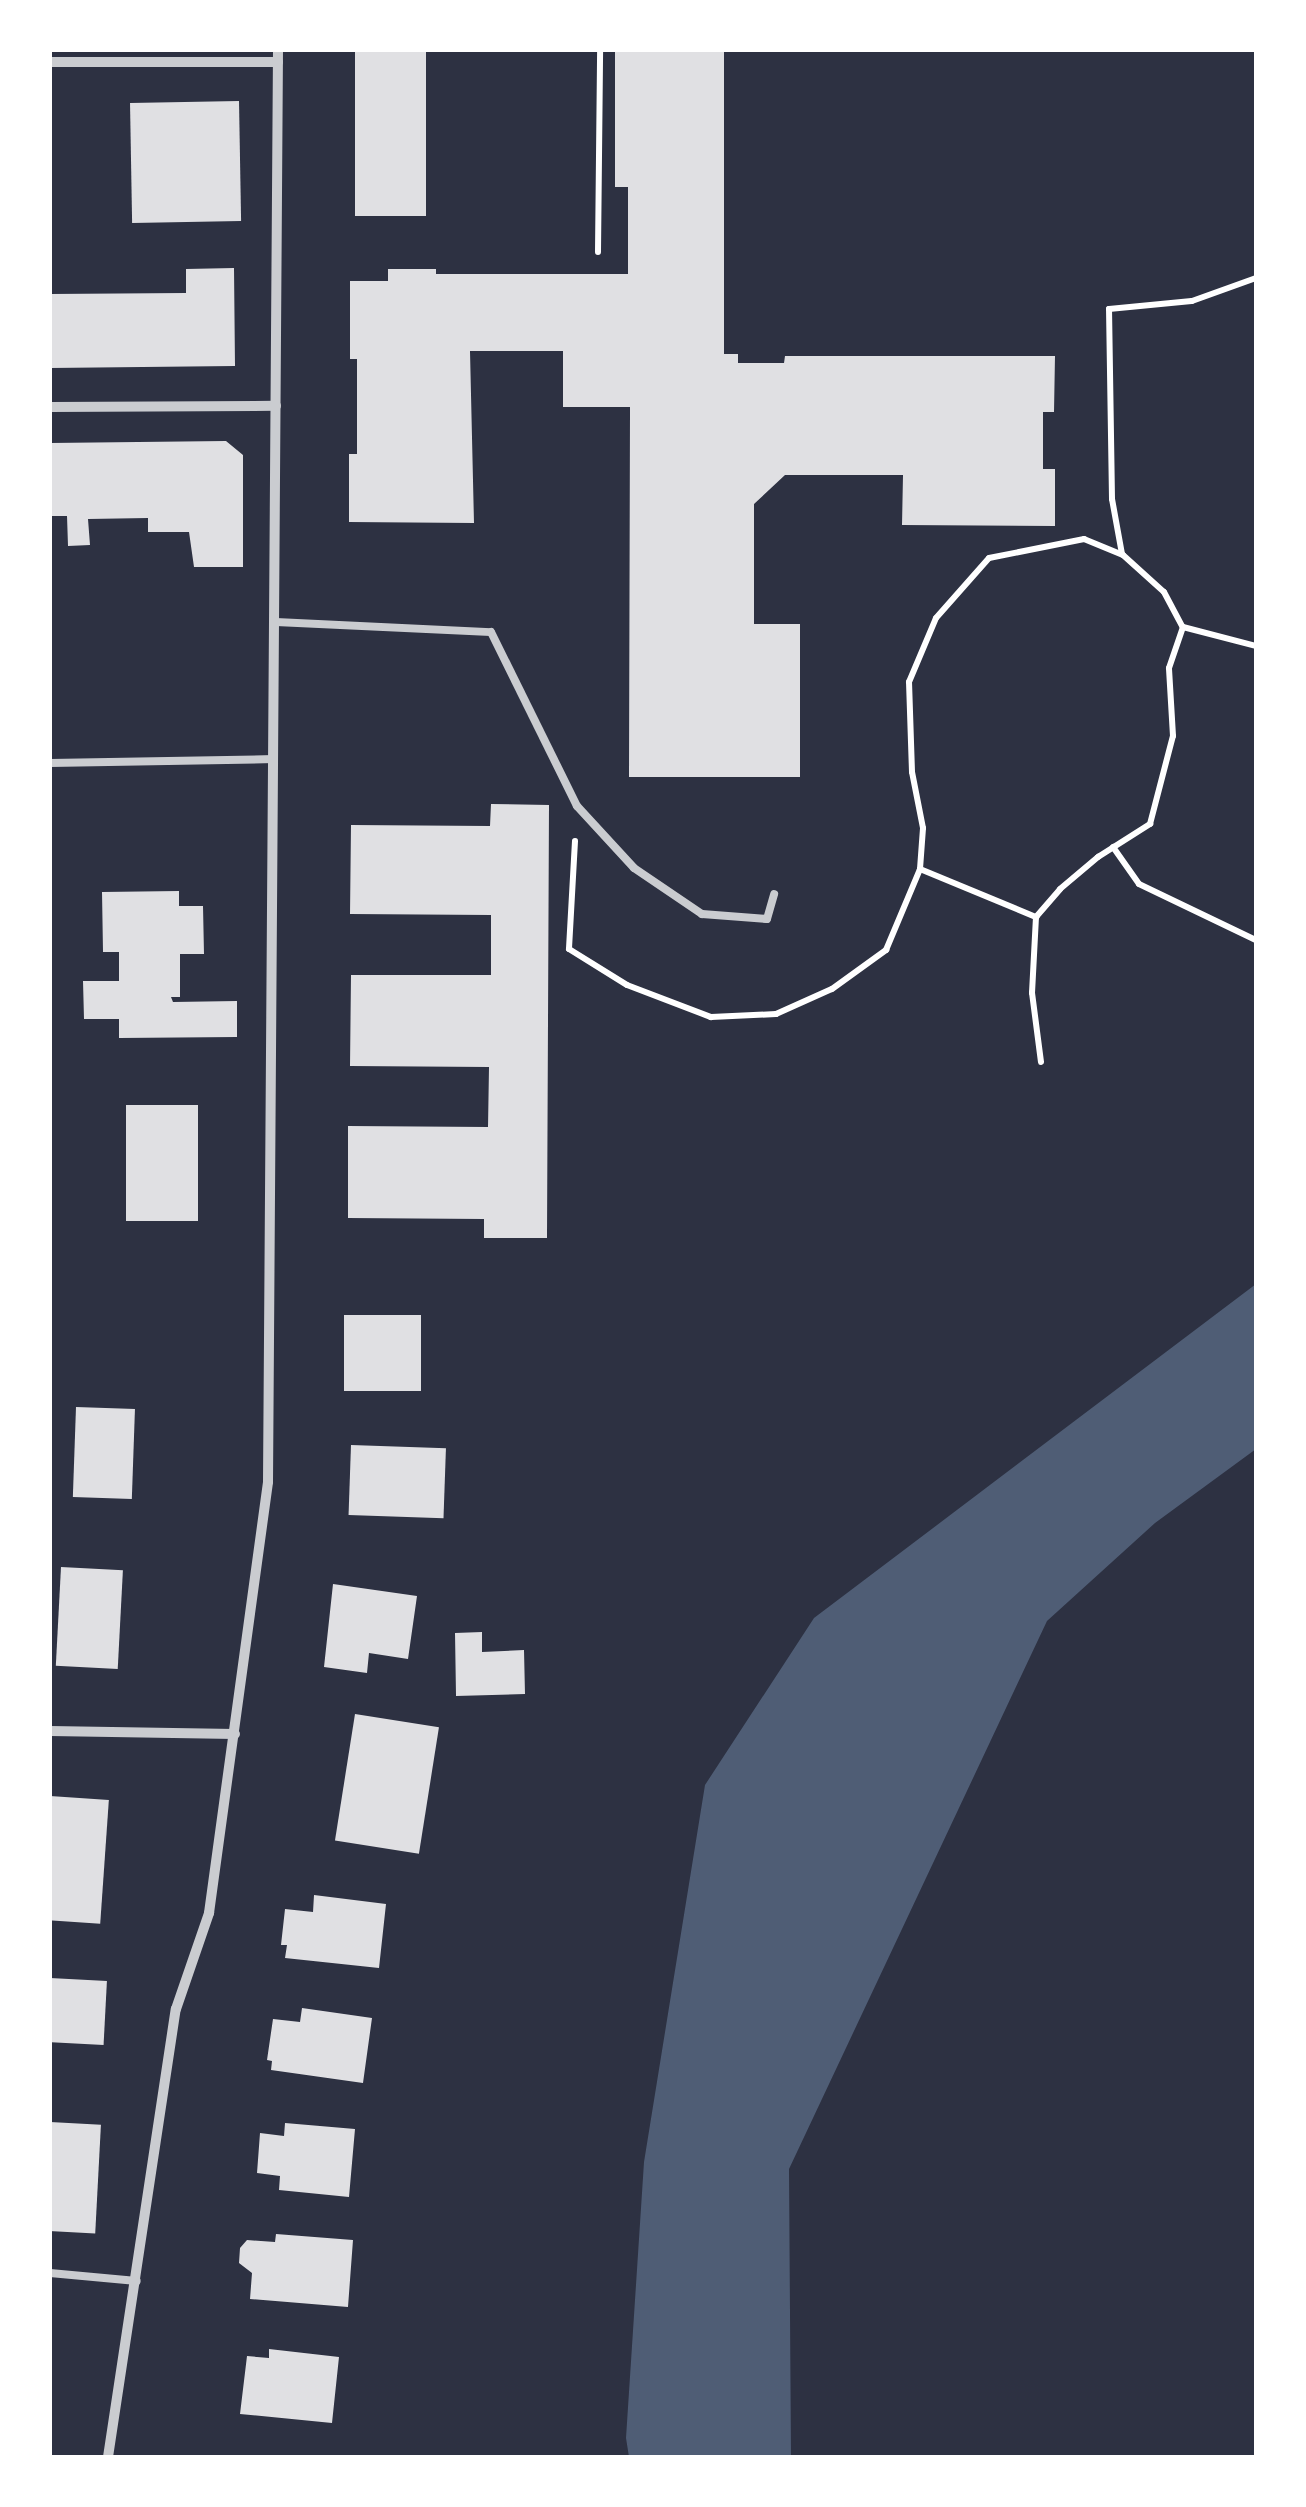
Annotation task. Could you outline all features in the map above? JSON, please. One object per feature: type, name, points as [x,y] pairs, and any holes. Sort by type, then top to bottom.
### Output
[{"type":"street","points":[[50,62],[278,56],[268,1482],[209,1913],[176,2009],[108,2457]]},
{"type":"street","points":[[50,407],[276,406]]},
{"type":"street","points":[[50,1732],[235,1734]]},
{"type":"lane","points":[[276,622],[491,632],[577,806],[634,868],[702,914],[767,919],[774,894]]},
{"type":"lane","points":[[50,763],[274,759]]},
{"type":"lane","points":[[50,2273],[137,2280]]},
{"type":"path","points":[[598,252],[600,50]]},
{"type":"path","points":[[1122,555],[1112,499],[1109,309],[1192,301],[1256,278]]},
{"type":"path","points":[[920,869],[923,828],[912,772],[909,682],[936,618],[988,558],[1084,539],[1122,555],[1164,592],[1183,627],[1256,646]]},
{"type":"path","points":[[1041,1062],[1032,993],[1036,918],[1060,889],[1113,847],[1150,824],[1172,736],[1169,668],[1183,627]]},
{"type":"path","points":[[1113,847],[1138,884],[1256,940]]},
{"type":"water","points":[[1256,1284],[1256,1449],[1155,1523],[1047,1621],[789,2169],[791,2457],[629,2457],[626,2438],[644,2162],[705,1785],[814,1618]]},
{"type":"building","points":[[355,50],[426,50],[426,216],[355,216]]},
{"type":"building","points":[[615,50],[724,50],[724,354],[738,354],[738,363],[784,363],[785,356],[1055,356],[1054,412],[1043,412],[1043,469],[1055,469],[1055,526],[902,525],[903,475],[785,475],[754,504],[754,624],[800,624],[800,777],[629,777],[630,407],[563,407],[563,351],[470,351],[474,523],[349,522],[349,454],[357,454],[357,359],[350,359],[350,281],[388,281],[388,269],[436,269],[436,274],[628,274],[628,187],[615,187]]},
{"type":"building","points":[[239,101],[241,221],[132,223],[130,103]]},
{"type":"building","points":[[234,268],[235,366],[50,368],[50,294],[186,293],[186,269]]},
{"type":"building","points":[[226,441],[243,455],[243,567],[194,567],[189,532],[148,532],[148,518],[88,519],[90,545],[68,546],[67,516],[50,516],[50,443]]},
{"type":"building","points":[[491,804],[549,805],[547,1238],[484,1238],[484,1219],[348,1218],[348,1126],[488,1127],[489,1067],[350,1066],[351,975],[491,975],[491,915],[350,914],[351,825],[490,826]]},
{"type":"building","points":[[179,891],[179,906],[203,906],[204,954],[180,954],[180,997],[171,997],[173,1002],[237,1001],[237,1037],[119,1038],[119,1019],[84,1019],[83,981],[119,981],[119,952],[103,952],[102,892]]},
{"type":"building","points":[[126,1105],[198,1105],[198,1221],[126,1221]]},
{"type":"building","points":[[344,1315],[421,1315],[421,1391],[344,1391]]},
{"type":"building","points":[[76,1407],[135,1409],[132,1499],[73,1497]]},
{"type":"building","points":[[351,1445],[446,1448],[443,1518],[349,1515]]},
{"type":"building","points":[[61,1567],[123,1570],[118,1669],[56,1666]]},
{"type":"building","points":[[333,1584],[417,1596],[408,1659],[369,1653],[367,1673],[324,1667]]},
{"type":"building","points":[[482,1632],[482,1652],[524,1650],[525,1694],[456,1696],[455,1633]]},
{"type":"building","points":[[355,1714],[439,1727],[419,1854],[335,1840]]},
{"type":"building","points":[[50,1796],[109,1800],[100,1924],[50,1920]]},
{"type":"building","points":[[314,1895],[386,1904],[379,1968],[285,1958],[287,1945],[281,1945],[285,1909],[313,1912]]},
{"type":"building","points":[[50,1978],[107,1981],[104,2045],[50,2042]]},
{"type":"building","points":[[302,2008],[372,2018],[363,2083],[271,2070],[272,2061],[267,2060],[273,2019],[300,2022]]},
{"type":"building","points":[[50,2122],[101,2125],[95,2234],[50,2231]]},
{"type":"building","points":[[285,2123],[355,2129],[349,2197],[279,2190],[280,2176],[257,2173],[260,2133],[284,2136]]},
{"type":"building","points":[[276,2234],[353,2240],[348,2307],[250,2299],[252,2273],[239,2263],[240,2248],[247,2240],[275,2242]]},
{"type":"building","points":[[269,2349],[339,2357],[332,2423],[240,2414],[247,2356],[269,2358]]}]
